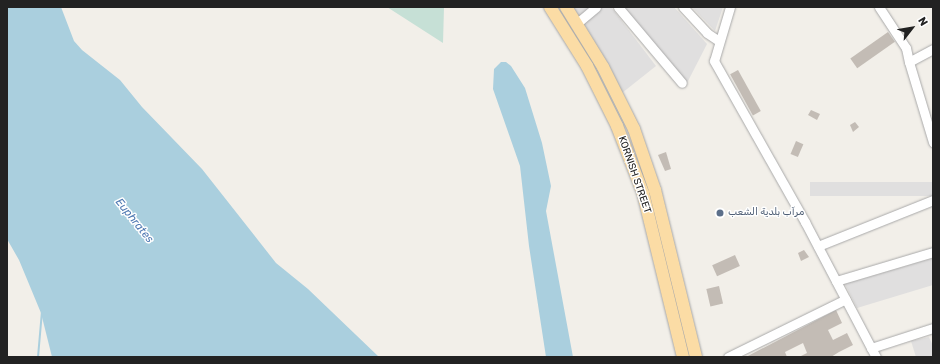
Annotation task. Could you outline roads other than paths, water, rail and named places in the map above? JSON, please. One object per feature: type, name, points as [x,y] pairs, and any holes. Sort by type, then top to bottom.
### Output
[{"type":"main road","name":"KORNISH STREET","points":[[550,7],[587,66],[618,126],[643,193],[683,357]]},
{"type":"main road","name":"KORNISH STREET","points":[[566,7],[603,67],[634,129],[655,190],[696,357]]},
{"type":"street","points":[[576,24],[596,7]]},
{"type":"street","points":[[618,7],[682,83]]},
{"type":"street","points":[[683,7],[707,33],[719,41]]},
{"type":"street","points":[[730,7],[714,62],[818,246],[872,354],[933,328]]},
{"type":"street","points":[[879,7],[906,48],[933,142]]},
{"type":"street","points":[[909,62],[933,49]]},
{"type":"street","points":[[818,246],[933,200]]},
{"type":"street","points":[[836,281],[933,252]]},
{"type":"street","points":[[728,357],[846,300]]},
{"type":"water","name":"Euphrates","points":[[7,7],[61,7],[74,41],[82,50],[120,80],[142,107],[202,169],[276,263],[308,289],[379,357],[52,357],[41,313],[19,260],[7,239]]},
{"type":"water","points":[[501,62],[506,62],[511,66],[525,88],[542,143],[551,186],[546,211],[573,357],[546,357],[529,246],[520,166],[493,89],[494,69]]},
{"type":"waterway","points":[[38,357],[42,311]]},
{"type":"place","name":"مرآب بلدية الشعب","points":[[720,213]]}]
